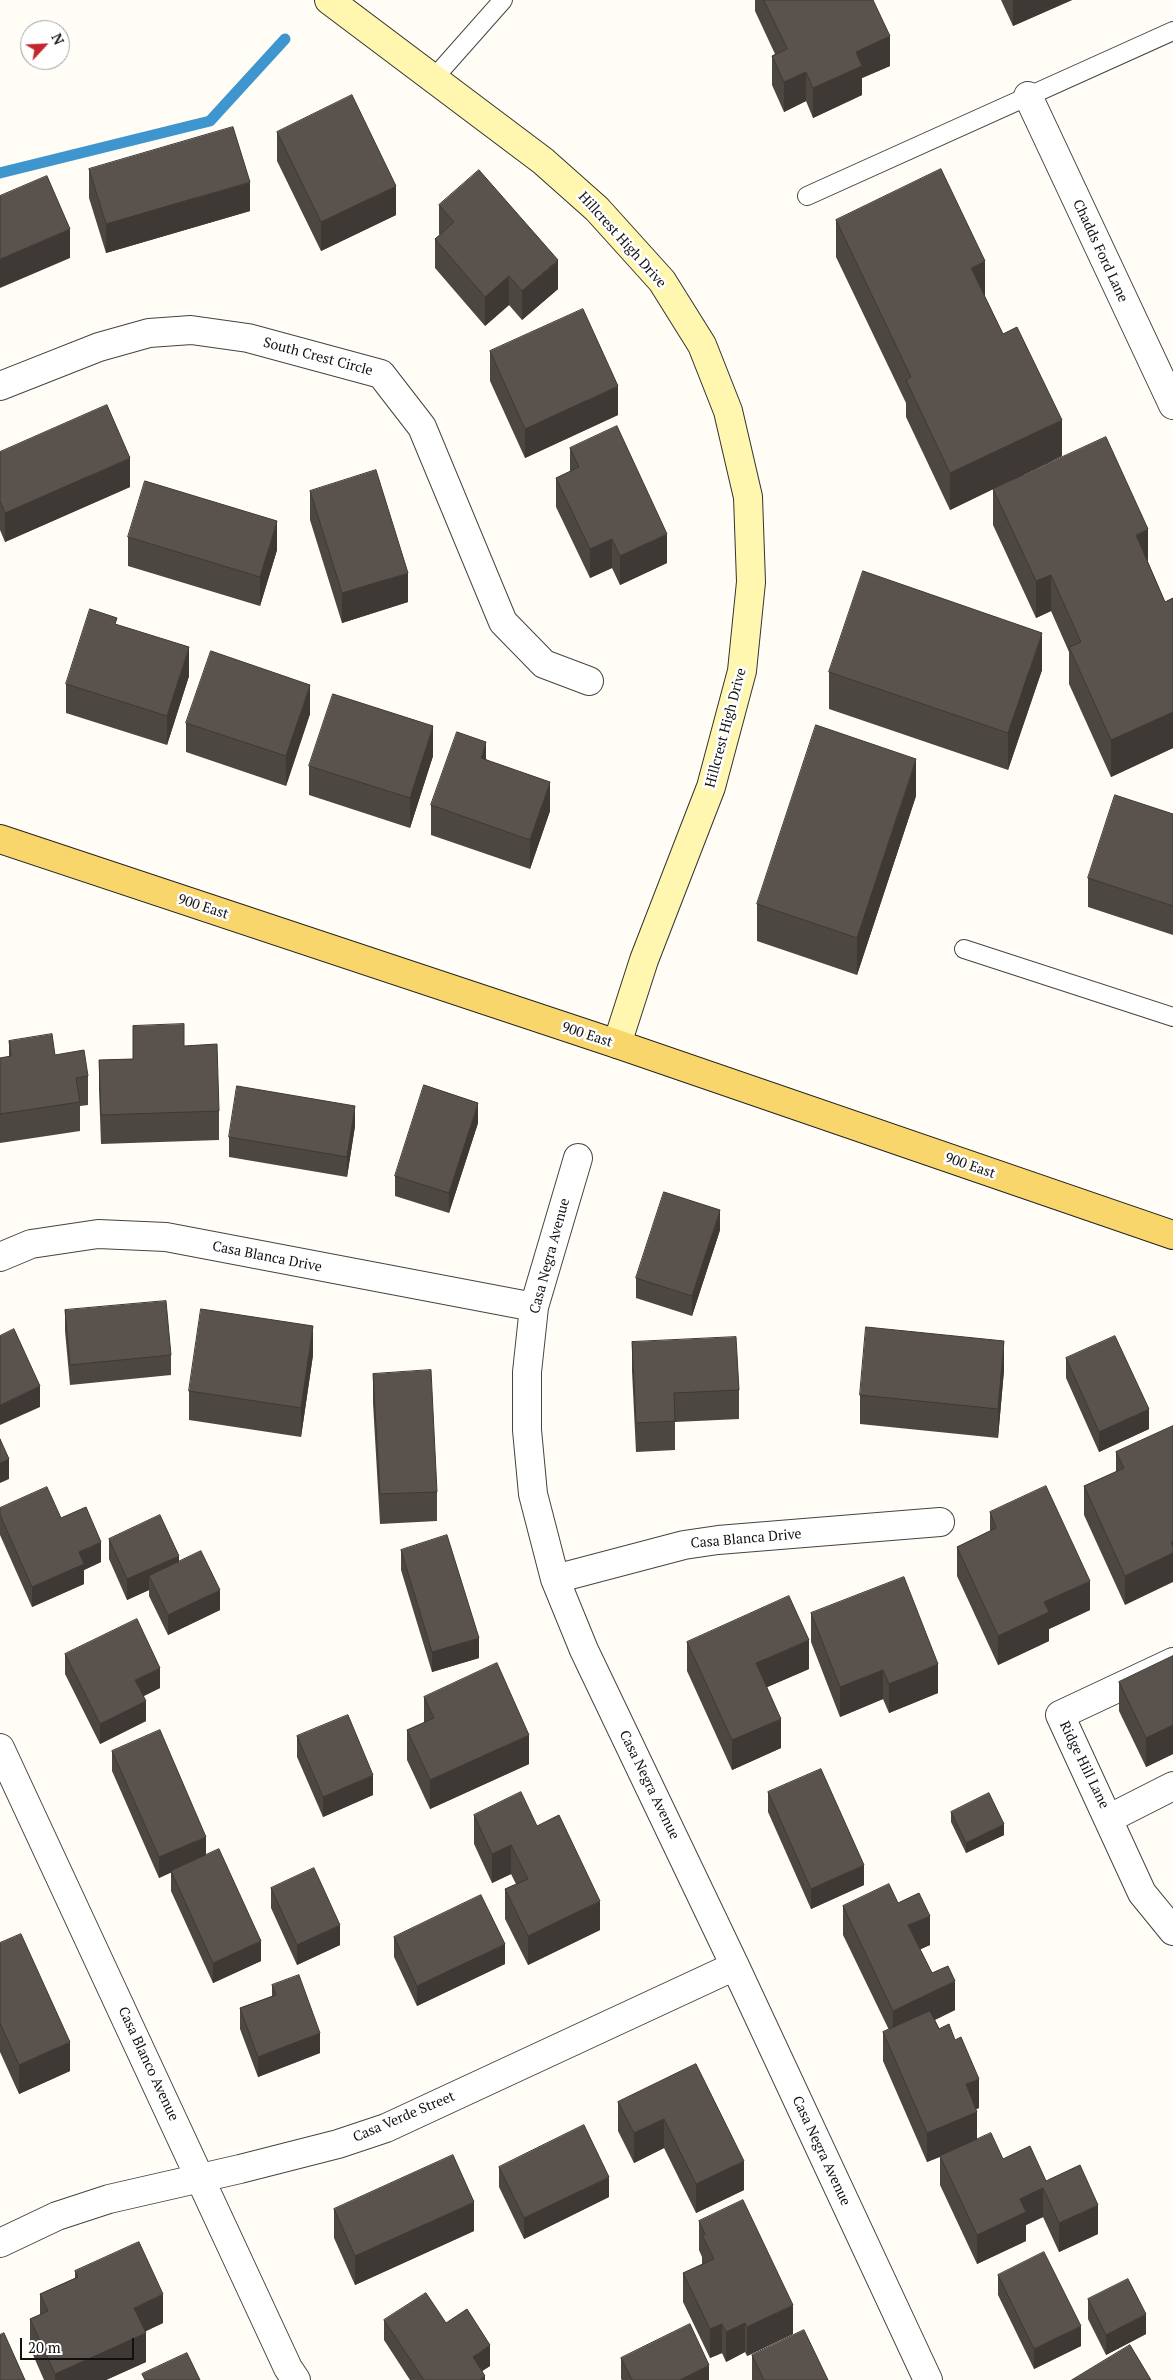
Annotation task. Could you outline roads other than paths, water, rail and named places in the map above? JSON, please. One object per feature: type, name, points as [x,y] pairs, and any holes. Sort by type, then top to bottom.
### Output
[{"type":"main road","name":"900 East","points":[[0,839],[617,1044],[1173,1236]]},
{"type":"street","name":"Hillcrest High Drive","points":[[329,0],[543,160],[590,203],[662,281],[702,345],[728,410],[748,497],[751,582],[742,671],[711,787],[644,960],[617,1044]]},
{"type":"street","name":"Chadds Ford Lane","points":[[1028,96],[1173,405]]},
{"type":"street","name":"South Crest Circle","points":[[0,386],[99,347],[149,333],[191,330],[248,338],[381,374],[422,427],[503,622],[544,664],[589,681]]},
{"type":"street","name":"Casa Negra Avenue","points":[[578,1158],[534,1307],[527,1372],[527,1430],[533,1494],[555,1578],[584,1650],[735,1966],[928,2380]]},
{"type":"street","name":"Casa Blanca Drive","points":[[0,1257],[31,1244],[98,1234],[166,1237],[534,1307]]},
{"type":"street","name":"Casa Blanca Drive","points":[[555,1578],[603,1564],[693,1544],[940,1522]]},
{"type":"street","name":"Ridge Hill Lane","points":[[1173,1662],[1060,1715],[1110,1818],[1142,1893],[1173,1931]]},
{"type":"street","name":"Casa Blanco Avenue","points":[[0,1748],[288,2368],[296,2380]]},
{"type":"street","name":"Ridge Hill Lane","points":[[1110,1818],[1173,1786]]},
{"type":"street","name":"Casa Verde Street","points":[[0,2243],[57,2216],[109,2199],[162,2185],[201,2179],[338,2144],[386,2128],[735,1966]]},
{"type":"lane","points":[[434,78],[502,0]]},
{"type":"lane","points":[[807,196],[1173,31]]},
{"type":"lane","points":[[964,949],[1173,1017]]},
{"type":"waterway","points":[[0,173],[210,121],[285,39]]}]
